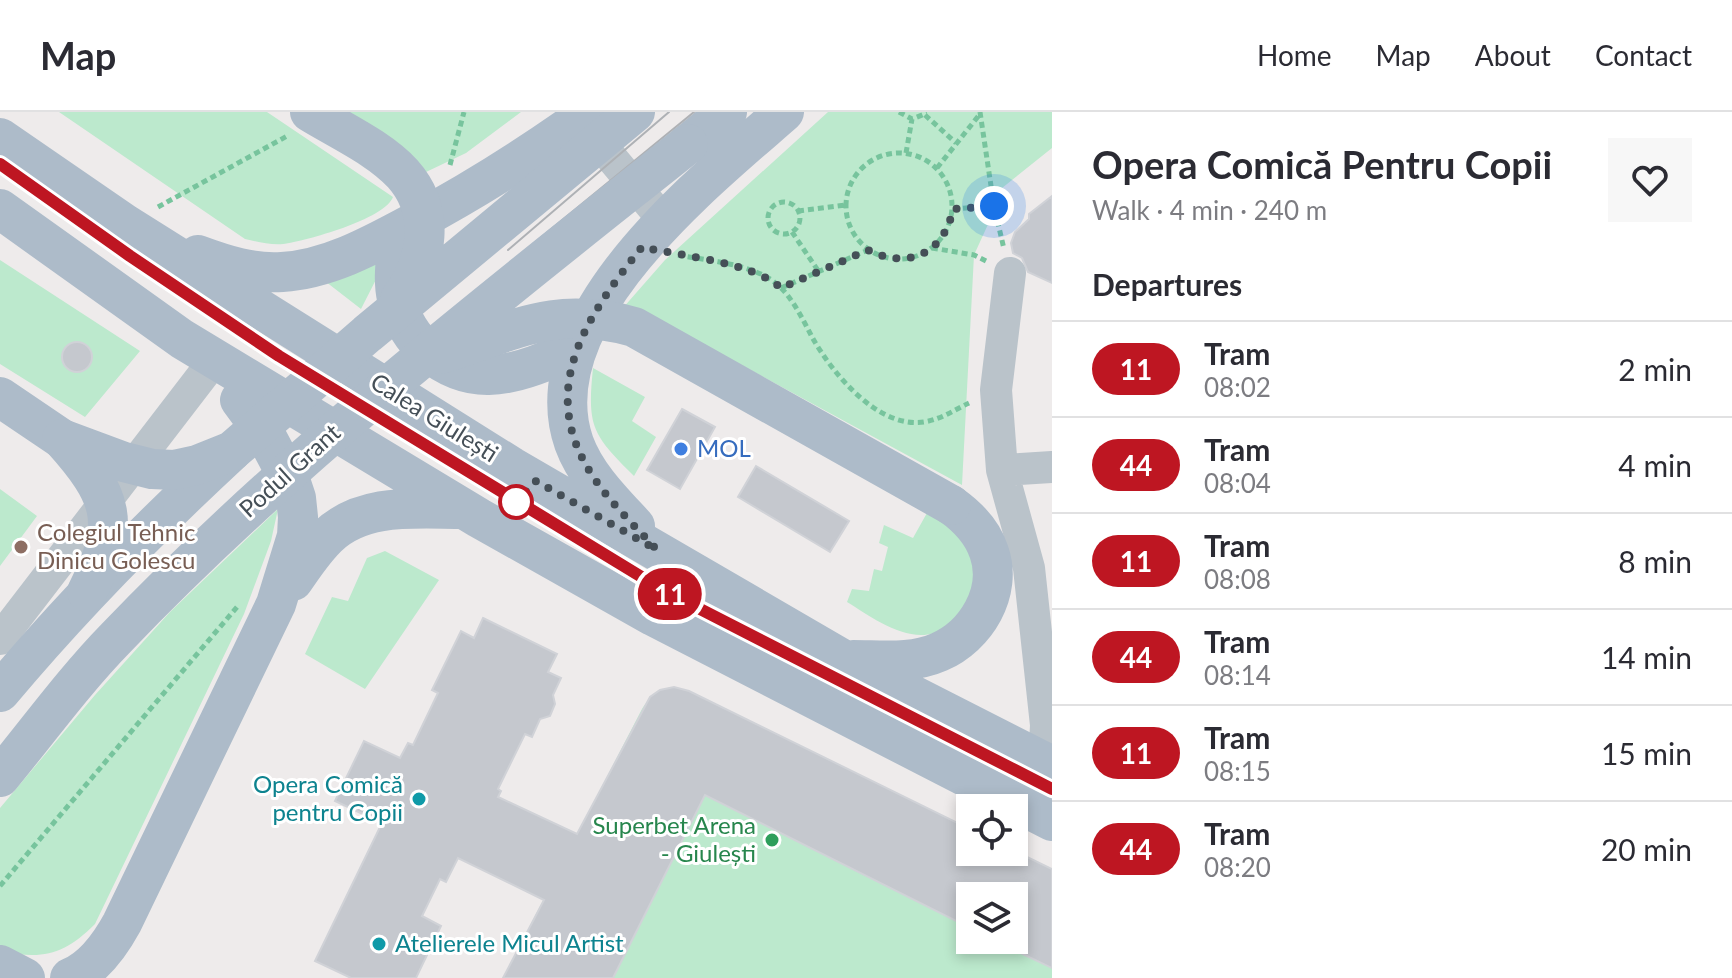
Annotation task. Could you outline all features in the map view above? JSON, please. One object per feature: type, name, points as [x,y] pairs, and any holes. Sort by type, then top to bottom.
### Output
[{"type":"main road","points":[[2,112],[110,215],[221,263],[246,270],[280,272],[340,259],[399,231],[511,167],[584,116]]},
{"type":"main road","points":[[0,692],[87,592],[151,526],[232,451],[367,334],[635,112]]},
{"type":"main road","name":"Podul Grant","points":[[0,777],[113,640],[249,506],[411,365],[727,112]]},
{"type":"main road","points":[[657,550],[606,495],[575,445],[568,418],[567,392],[577,347],[603,299],[653,234],[784,112]]},
{"type":"main road","points":[[302,121],[375,152],[413,187],[423,212],[425,241],[418,270],[401,297],[367,334]]},
{"type":"main road","name":"Calea Giulești","points":[[0,138],[110,215],[512,467],[844,660],[1048,764]]},
{"type":"main road","points":[[0,209],[196,353],[463,509],[653,616],[1037,814]]},
{"type":"main road","points":[[0,219],[37,238]]},
{"type":"main road","points":[[399,231],[394,278],[396,298],[407,330],[432,354],[457,368],[490,375],[529,367],[577,347]]},
{"type":"main road","points":[[411,365],[545,320],[583,317],[613,321],[653,336],[951,505],[979,531],[994,569],[980,618],[962,638],[929,656],[903,661],[844,660]]},
{"type":"main road","points":[[70,978],[89,967],[101,955],[122,923],[258,604],[297,536],[296,498],[284,468],[255,418],[196,353]]},
{"type":"main road","points":[[0,397],[62,439],[152,469],[174,470],[197,465],[232,451]]},
{"type":"main road","points":[[62,439],[98,484],[106,504],[109,527],[106,549],[87,592]]},
{"type":"main road","points":[[258,604],[329,534],[354,519],[391,509],[463,509]]},
{"type":"main road","points":[[0,965],[25,978]]},
{"type":"lane","points":[[584,116],[653,234]]},
{"type":"lane","points":[[1010,273],[996,390],[1002,470],[1040,571],[1048,764],[1037,814]]},
{"type":"lane","points":[[0,639],[196,353]]},
{"type":"lane","points":[[1002,470],[1052,467]]},
{"type":"path","points":[[899,112],[912,119]]},
{"type":"path","points":[[912,119],[926,113],[956,143]]},
{"type":"path","points":[[937,168],[980,113]]},
{"type":"path","points":[[980,113],[994,206],[1010,273]]},
{"type":"path","points":[[906,153],[912,119]]},
{"type":"path","points":[[110,215],[287,138],[302,121]]},
{"type":"path","points":[[906,153],[922,158],[937,168],[946,180],[953,209],[943,237],[932,248],[899,260],[881,257],[868,250],[854,236],[847,221],[845,205],[847,190],[864,165],[876,157],[906,153]]},
{"type":"path","points":[[781,202],[791,204],[798,211],[798,225],[792,232],[783,234],[773,230],[768,221],[769,211],[781,202]]},
{"type":"path","points":[[798,211],[845,205]]},
{"type":"path","points":[[953,209],[994,206]]},
{"type":"path","points":[[792,232],[819,272]]},
{"type":"path","points":[[653,234],[773,281],[800,314],[832,368],[849,387],[890,417],[904,423],[937,419],[996,390]]},
{"type":"path","points":[[932,248],[974,255],[1010,273]]},
{"type":"path","points":[[781,288],[868,250]]},
{"type":"path","points":[[0,886],[258,604]]},
{"type":"green space","points":[[59,112],[267,112],[393,197],[387,205],[361,221],[309,238],[278,244],[245,239]]},
{"type":"green space","points":[[330,112],[521,112],[466,153],[426,172]]},
{"type":"green space","points":[[828,112],[1052,112],[1052,148],[987,200],[990,220],[974,255],[962,485],[699,342],[622,309],[665,260]]},
{"type":"green space","points":[[390,252],[361,309],[321,278]]},
{"type":"green space","points":[[0,260],[140,351],[85,417],[0,364]]},
{"type":"green space","points":[[593,368],[645,397],[632,421],[656,437],[634,476],[609,450],[596,428],[591,404]]},
{"type":"green space","points":[[0,489],[37,516],[0,566]]},
{"type":"green space","points":[[932,504],[975,550],[974,602],[950,624],[934,633],[921,635],[895,629],[847,602],[852,589],[869,591],[874,569],[882,571],[888,547],[879,543],[884,525],[913,538]]},
{"type":"green space","points":[[278,509],[271,541],[244,614],[95,924],[63,949],[41,955],[0,951],[0,808],[170,612]]},
{"type":"green space","points":[[385,551],[439,580],[365,689],[305,654],[332,597],[348,601],[367,558]]},
{"type":"green space","name":"Superbet Arena - Giulești","points":[[674,687],[689,691],[956,822],[956,866],[1028,866],[1028,857],[1052,869],[1052,978],[503,978],[642,709],[655,694]]},
{"type":"building","points":[[1052,196],[1052,283],[1028,272],[1022,258],[1013,253],[1011,243],[1015,232],[1029,219],[1029,214]]},
{"type":"building","points":[[77,342],[87,347],[92,357],[87,367],[77,372],[67,367],[62,357],[67,347]]},
{"type":"building","name":"MOL","points":[[682,409],[715,427],[680,489],[647,470]]},
{"type":"building","name":"MOL","points":[[756,466],[849,521],[830,552],[738,497]]},
{"type":"building","points":[[483,618],[557,654],[548,672],[561,678],[553,695],[555,704],[550,716],[540,719],[532,737],[525,734],[498,789],[501,791],[498,797],[577,834],[650,697],[660,690],[674,687],[689,691],[956,822],[956,866],[1028,866],[1028,857],[1052,869],[1052,968],[1022,954],[1028,954],[1028,882],[956,882],[956,921],[705,795],[613,978],[503,978],[544,900],[458,858],[446,882],[440,879],[422,916],[441,926],[416,978],[351,978],[315,961],[382,823],[335,801],[364,741],[400,758],[408,743],[413,745],[438,693],[432,690],[461,631],[474,638]]},
{"type":"tram line","points":[[508,250],[669,112]]},
{"type":"tram line","points":[[0,751],[94,637],[231,504],[522,253],[694,112]]},
{"type":"tram line","points":[[0,164],[279,356],[663,590],[1052,789]]},
{"type":"tram line","name":"11","points":[[0,164],[279,356],[389,426],[663,590],[1052,789]]},
{"type":"place","name":"MOL","points":[[681,449]]},
{"type":"place","name":"Colegiul Tehnic Dinicu Golescu","points":[[21,547]]},
{"type":"place","name":"Opera Comică pentru Copii","points":[[419,799]]},
{"type":"place","name":"Superbet Arena - Giulești","points":[[772,840]]},
{"type":"place","name":"Atelierele Micul Artist","points":[[379,944]]},
{"type":"route","points":[[516,502],[536,481],[657,550],[591,475],[575,445],[568,418],[567,392],[577,347],[603,299],[642,247],[750,270],[781,288],[868,250],[881,257],[899,260],[917,256],[943,237],[953,209],[994,206]]}]
